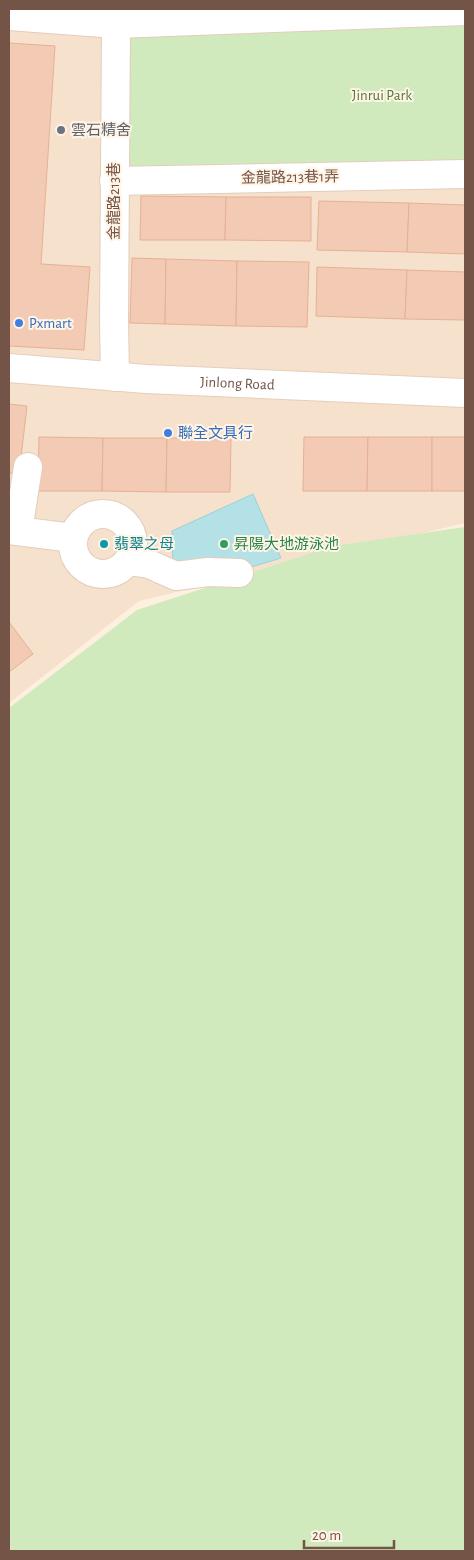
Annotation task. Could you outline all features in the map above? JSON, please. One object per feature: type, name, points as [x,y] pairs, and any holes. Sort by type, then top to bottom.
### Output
[{"type":"street","points":[[15,14],[116,24],[465,11]]},
{"type":"street","name":"金龍路213巷","points":[[115,377],[114,181],[116,24]]},
{"type":"street","name":"金龍路213巷1弄","points":[[114,181],[465,174]]},
{"type":"street","name":"Jinlong Road","points":[[9,368],[115,377],[465,393]]},
{"type":"street","points":[[28,466],[13,530],[73,538]]},
{"type":"street","points":[[100,514],[118,518],[131,531],[133,541],[129,561],[112,573],[92,572],[77,559],[73,549],[73,538],[83,522],[91,517],[100,514]]},
{"type":"street","points":[[129,561],[149,564],[176,576],[208,572],[239,573]]},
{"type":"shaded area","points":[[9,9],[465,9],[465,523],[139,601],[9,703]]},
{"type":"green space","name":"Jinrui Park","points":[[465,11],[465,174],[114,181],[116,24]]},
{"type":"green space","points":[[465,527],[465,1551],[9,1551],[9,708],[137,610],[333,546]]},
{"type":"water","name":"昇陽大地游泳池","points":[[253,494],[281,558],[245,569],[173,567],[172,531]]},
{"type":"building","points":[[9,43],[55,46],[41,264],[90,267],[84,350],[9,346]]},
{"type":"building","points":[[141,196],[226,197],[225,240],[140,240]]},
{"type":"building","points":[[226,197],[311,197],[311,241],[225,240]]},
{"type":"building","points":[[319,201],[409,203],[407,252],[317,250]]},
{"type":"building","points":[[409,203],[465,205],[465,254],[407,252]]},
{"type":"building","points":[[132,258],[166,259],[165,324],[130,323]]},
{"type":"building","points":[[166,259],[237,261],[236,326],[165,324]]},
{"type":"building","points":[[237,261],[309,262],[307,327],[236,326]]},
{"type":"building","points":[[317,267],[407,270],[405,319],[316,316]]},
{"type":"building","points":[[407,270],[465,272],[465,320],[405,319]]},
{"type":"building","points":[[9,404],[27,406],[19,474],[9,473]]},
{"type":"building","points":[[39,437],[103,438],[102,491],[38,491]]},
{"type":"building","points":[[304,437],[368,437],[367,491],[303,491]]},
{"type":"building","points":[[368,437],[432,437],[432,491],[367,491]]},
{"type":"building","points":[[432,437],[465,437],[465,491],[432,491]]},
{"type":"building","points":[[103,438],[167,438],[166,492],[102,491]]},
{"type":"building","points":[[167,438],[231,438],[230,492],[166,492]]},
{"type":"building","points":[[9,622],[33,654],[9,672]]},
{"type":"place","name":"雲石精舍","points":[[61,130]]},
{"type":"place","name":"Pxmart","points":[[19,323]]},
{"type":"place","name":"聯全文具行","points":[[168,433]]},
{"type":"place","name":"翡翠之母","points":[[104,544]]},
{"type":"place","name":"昇陽大地游泳池","points":[[224,544]]}]
